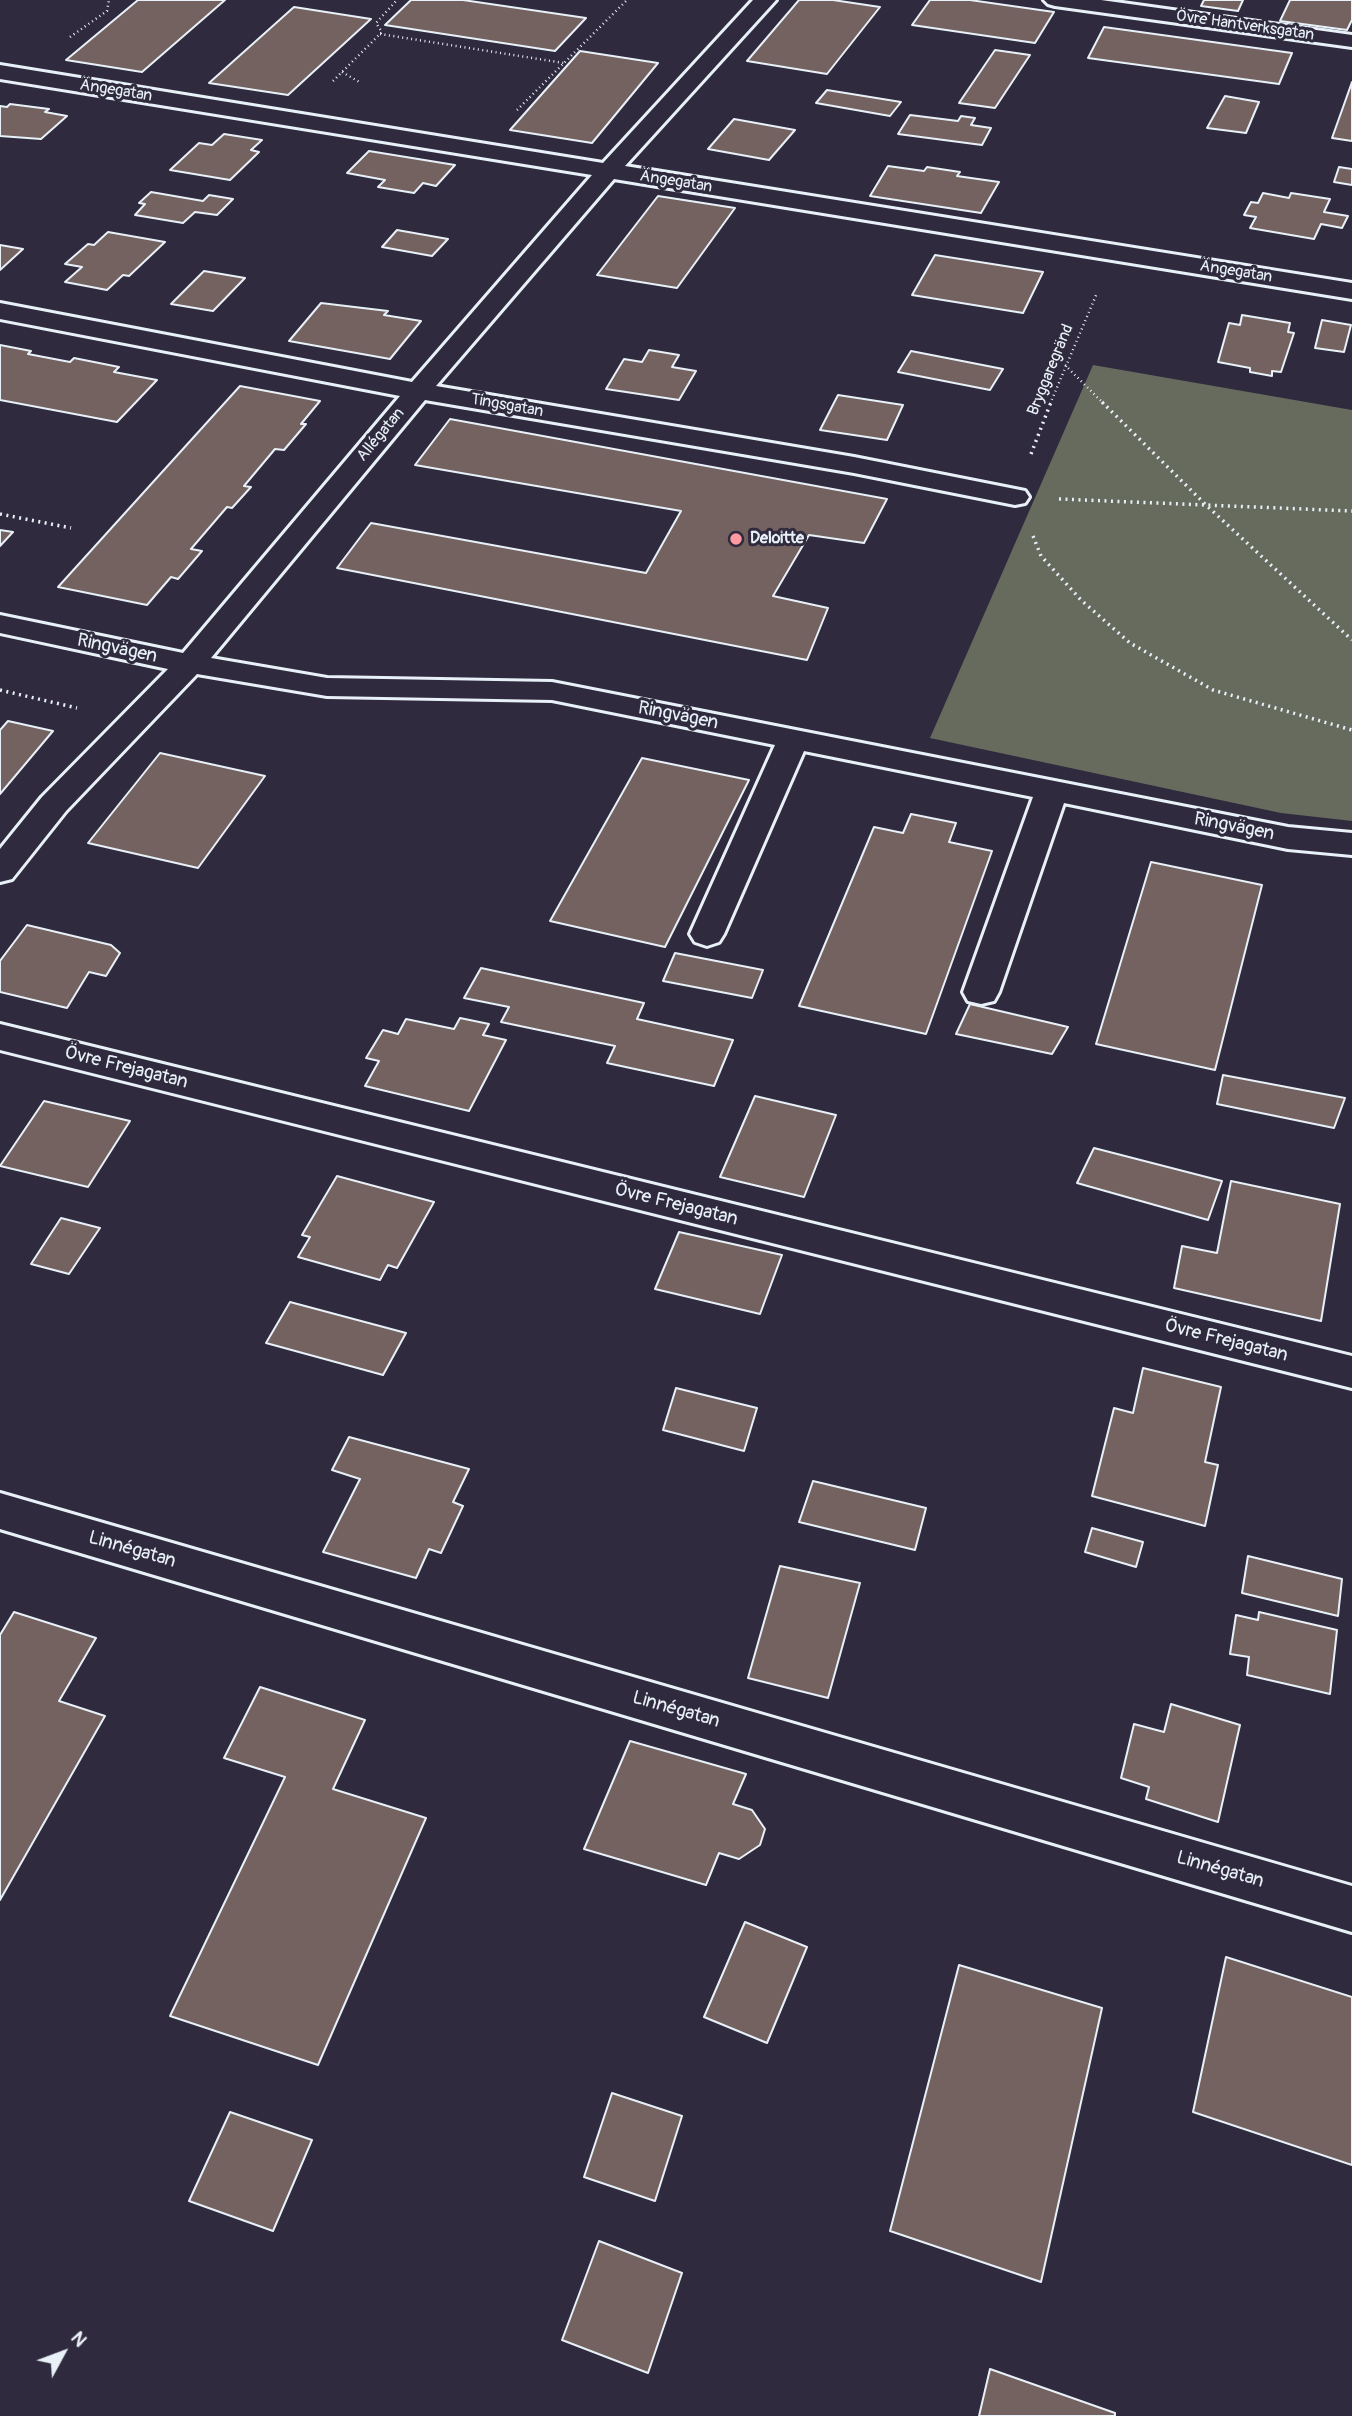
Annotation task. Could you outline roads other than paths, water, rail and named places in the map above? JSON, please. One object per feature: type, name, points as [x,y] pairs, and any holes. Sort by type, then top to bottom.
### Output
[{"type":"street","name":"Allégatan","points":[[0,871],[54,804],[190,664],[418,391],[608,171],[765,0]]},
{"type":"street","name":"Övre Hantverksgatan","points":[[1055,0],[1352,41]]},
{"type":"street","name":"Ängegatan","points":[[0,72],[1352,291]]},
{"type":"street","name":"Tingsgatan","points":[[0,311],[418,391],[854,465],[1015,497]]},
{"type":"street","name":"Ringvägen","points":[[0,624],[190,664],[327,687],[552,691],[1288,838],[1352,844]]},
{"type":"street","points":[[707,934],[794,738]]},
{"type":"street","points":[[981,992],[1052,790]]},
{"type":"street","name":"Övre Frejagatan","points":[[0,1037],[1352,1372]]},
{"type":"street","name":"Linnégatan","points":[[0,1511],[1352,1909]]},
{"type":"place","name":"Deloitte","points":[[736,539]]}]
